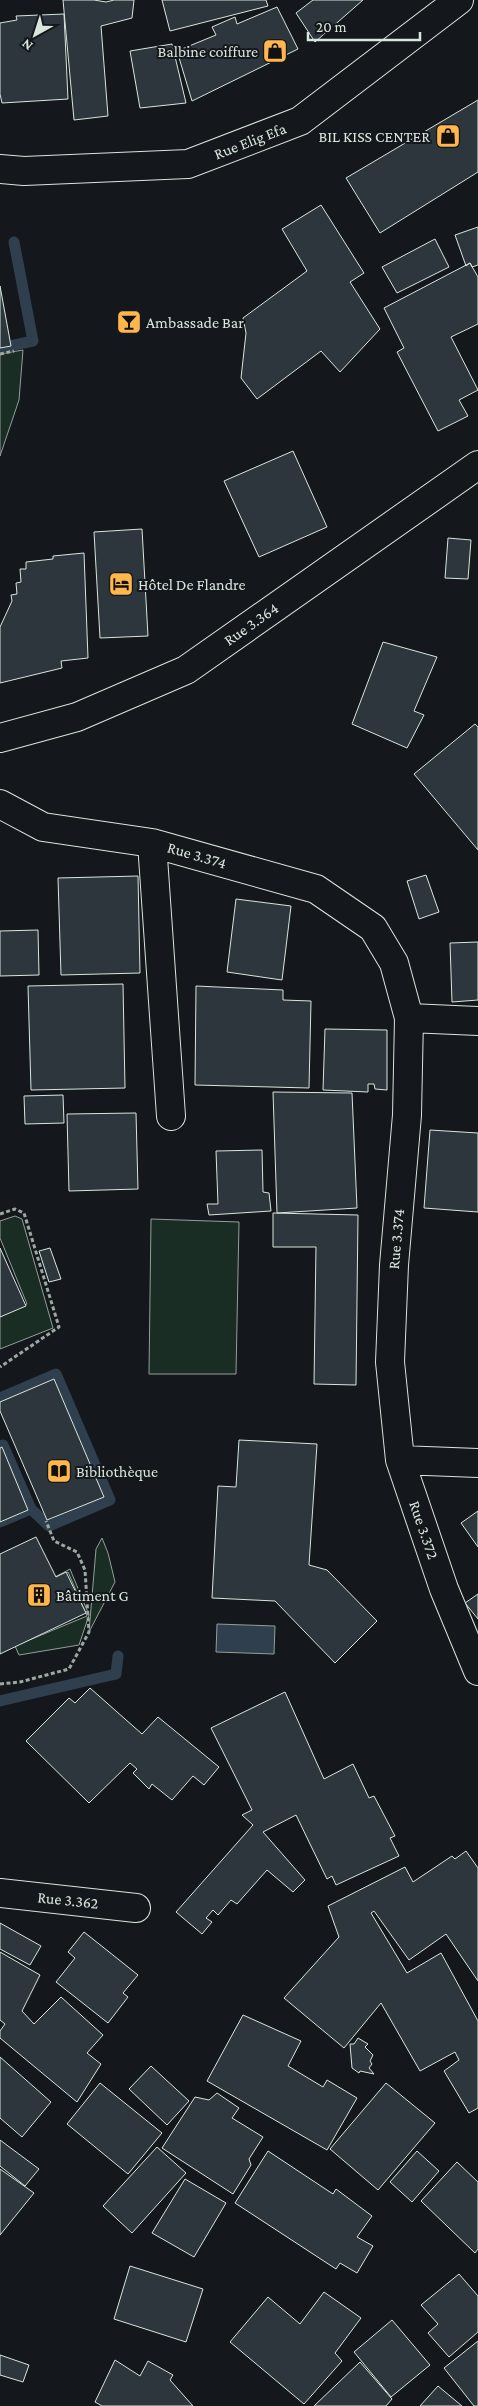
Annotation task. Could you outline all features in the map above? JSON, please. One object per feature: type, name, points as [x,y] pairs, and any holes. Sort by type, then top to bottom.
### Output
[{"type":"street","points":[[454,5],[478,7]]},
{"type":"street","name":"Rue Elig Efa","points":[[0,170],[24,171],[188,164],[300,122],[454,5]]},
{"type":"street","name":"Rue 3.364","points":[[0,738],[77,717],[186,670],[478,465]]},
{"type":"street","points":[[0,804],[43,827],[152,843]]},
{"type":"street","name":"Rue 3.374","points":[[171,1116],[152,843],[316,889],[373,928],[394,963],[409,1018],[407,1114],[394,1265],[390,1362],[400,1460]]},
{"type":"street","points":[[409,1018],[478,1021]]},
{"type":"street","points":[[400,1460],[478,1463]]},
{"type":"street","name":"Rue 3.372","points":[[400,1460],[444,1589],[478,1671]]},
{"type":"street","name":"Rue 3.362","points":[[0,1893],[136,1908]]},
{"type":"path","points":[[0,354],[14,351]]},
{"type":"path","points":[[0,1214],[15,1210],[24,1214],[59,1327],[0,1368]]},
{"type":"path","points":[[0,1684],[20,1682],[69,1669],[89,1632],[84,1570],[77,1552],[54,1541],[46,1521]]},
{"type":"green space","points":[[23,350],[19,400],[0,456],[0,354]]},
{"type":"green space","points":[[15,1216],[22,1219],[53,1328],[0,1349],[0,1316],[27,1304],[0,1238],[0,1221]]},
{"type":"green space","points":[[151,1219],[239,1222],[236,1374],[149,1374]]},
{"type":"green space","points":[[102,1538],[108,1553],[115,1582],[89,1632],[96,1549]]},
{"type":"green space","points":[[70,1569],[89,1615],[79,1645],[19,1655],[15,1646],[87,1616],[68,1572],[55,1577]]},
{"type":"water","points":[[217,1624],[275,1626],[274,1654],[216,1652]]},
{"type":"building","points":[[63,0],[106,2],[134,0],[132,18],[101,26],[108,116],[74,120]]},
{"type":"building","points":[[162,0],[266,0],[268,6],[170,31]]},
{"type":"building","points":[[313,0],[363,0],[315,42],[296,13]]},
{"type":"building","points":[[277,7],[298,49],[192,101],[177,51],[216,35],[212,27],[235,17],[237,24]]},
{"type":"building","points":[[64,14],[68,99],[2,103],[0,94],[0,23],[17,20],[16,16]]},
{"type":"building","points":[[172,44],[186,103],[140,108],[130,51]]},
{"type":"building","name":"BIL KISS CENTER","points":[[478,100],[478,172],[380,233],[346,178]]},
{"type":"building","points":[[321,205],[364,273],[350,282],[380,329],[340,372],[321,351],[257,399],[241,378],[246,333],[243,318],[307,271],[282,229]]},
{"type":"building","points":[[478,227],[478,265],[472,267],[470,263],[466,266],[455,235]]},
{"type":"building","points":[[435,239],[449,267],[397,293],[382,267]]},
{"type":"building","points":[[470,263],[478,277],[478,324],[451,337],[478,390],[459,400],[468,416],[438,431],[397,352],[404,348],[384,308]]},
{"type":"building","points":[[0,286],[11,346],[0,348]]},
{"type":"building","points":[[293,451],[327,527],[259,557],[224,481]]},
{"type":"building","name":"Hôtel De Flandre","points":[[142,529],[148,636],[100,638],[94,532]]},
{"type":"building","points":[[448,538],[471,540],[468,579],[445,578]]},
{"type":"building","points":[[84,553],[88,658],[61,661],[62,668],[0,683],[0,627],[12,601],[11,595],[17,594],[16,583],[21,582],[20,569],[26,569],[26,562],[53,559],[53,556]]},
{"type":"building","points":[[383,642],[437,657],[414,711],[424,715],[407,748],[352,724]]},
{"type":"building","points":[[475,724],[478,727],[478,850],[414,774]]},
{"type":"building","points":[[426,875],[439,912],[419,919],[407,881]]},
{"type":"building","points":[[138,876],[140,973],[61,975],[58,878]]},
{"type":"building","points":[[236,899],[291,906],[282,980],[227,972]]},
{"type":"building","points":[[38,930],[39,975],[0,976],[0,931]]},
{"type":"building","points":[[478,942],[478,1000],[452,1002],[450,943]]},
{"type":"building","points":[[123,984],[125,1088],[31,1090],[28,986]]},
{"type":"building","points":[[196,986],[283,990],[283,1000],[311,1001],[309,1088],[195,1085]]},
{"type":"building","points":[[325,1029],[387,1030],[387,1090],[375,1089],[374,1084],[368,1084],[368,1092],[323,1090]]},
{"type":"building","points":[[273,1092],[352,1093],[357,1208],[277,1213]]},
{"type":"building","points":[[63,1095],[64,1123],[25,1124],[24,1096]]},
{"type":"building","points":[[136,1113],[138,1189],[69,1191],[67,1114]]},
{"type":"building","points":[[430,1130],[478,1133],[478,1212],[424,1208]]},
{"type":"building","points":[[262,1150],[263,1192],[269,1193],[271,1211],[209,1215],[207,1204],[218,1204],[216,1151]]},
{"type":"building","points":[[273,1213],[358,1215],[356,1385],[314,1384],[316,1247],[273,1247]]},
{"type":"building","points":[[0,1248],[26,1306],[0,1317]]},
{"type":"building","points":[[50,1248],[61,1279],[49,1282],[39,1251]]},
{"type":"building","name":"Bibliothèque","points":[[54,1379],[104,1497],[47,1520],[0,1411],[0,1402]]},
{"type":"building","points":[[239,1440],[317,1444],[309,1565],[327,1570],[377,1621],[335,1663],[275,1601],[212,1598],[218,1486],[236,1487]]},
{"type":"building","points":[[2,1447],[28,1510],[0,1522],[0,1448]]},
{"type":"building","points":[[478,1511],[478,1547],[461,1523]]},
{"type":"building","name":"Bâtiment G","points":[[36,1537],[56,1577],[66,1572],[86,1613],[0,1654],[0,1554]]},
{"type":"building","points":[[478,1594],[478,1619],[465,1603]]},
{"type":"building","points":[[90,1688],[142,1734],[158,1717],[219,1767],[204,1785],[193,1776],[172,1800],[152,1784],[149,1789],[133,1773],[137,1769],[130,1763],[89,1803],[26,1741],[69,1698],[75,1703]]},
{"type":"building","points":[[285,1692],[324,1779],[353,1764],[369,1798],[374,1796],[395,1836],[390,1838],[399,1856],[336,1885],[332,1876],[327,1879],[296,1815],[263,1832],[305,1880],[293,1892],[267,1870],[237,1904],[231,1900],[218,1915],[213,1910],[206,1918],[212,1922],[202,1934],[176,1912],[253,1825],[242,1815],[252,1810],[211,1728]]},
{"type":"building","points":[[466,1851],[478,1868],[478,1981],[446,1934],[409,1960],[374,1911],[371,1913],[407,1973],[441,1953],[478,2021],[478,2108],[469,2113],[444,2071],[459,2060],[455,2052],[420,2071],[381,2003],[344,2048],[284,1998],[339,1937],[328,1906],[405,1867],[413,1882],[452,1856],[455,1859]]},
{"type":"building","points":[[0,1923],[41,1946],[30,1965],[0,1949]]},
{"type":"building","points":[[84,1932],[138,1975],[123,1993],[128,1997],[108,2023],[56,1982],[75,1958],[68,1952]]},
{"type":"building","points":[[0,1952],[40,1975],[22,2011],[34,2024],[61,1997],[103,2035],[87,2053],[101,2064],[77,2102],[0,2038],[0,2031],[5,2024],[0,2020]]},
{"type":"building","points":[[243,2015],[301,2041],[288,2066],[323,2087],[327,2080],[357,2098],[327,2150],[207,2081]]},
{"type":"building","points":[[358,2038],[368,2044],[365,2047],[373,2055],[370,2061],[372,2064],[369,2068],[374,2074],[360,2071],[359,2073],[352,2068],[350,2044],[354,2044]]},
{"type":"building","points":[[0,2057],[51,2102],[22,2137],[0,2118]]},
{"type":"building","points":[[151,2066],[189,2101],[167,2125],[129,2089]]},
{"type":"building","points":[[100,2083],[162,2133],[128,2174],[67,2124]]},
{"type":"building","points":[[386,2083],[435,2123],[378,2190],[330,2149]]},
{"type":"building","points":[[217,2093],[239,2108],[232,2118],[263,2137],[249,2159],[251,2165],[233,2194],[162,2148],[195,2097],[209,2100]]},
{"type":"building","points":[[0,2140],[39,2169],[25,2186],[0,2166]]},
{"type":"building","points":[[157,2147],[186,2173],[132,2233],[103,2206]]},
{"type":"building","points":[[268,2151],[333,2194],[336,2189],[372,2216],[357,2237],[373,2246],[357,2273],[340,2263],[336,2269],[235,2203]]},
{"type":"building","points":[[417,2151],[439,2171],[412,2202],[390,2182]]},
{"type":"building","points":[[457,2162],[478,2182],[478,2249],[475,2253],[421,2201]]},
{"type":"building","points":[[0,2169],[34,2193],[0,2235]]},
{"type":"building","points":[[185,2179],[226,2203],[194,2257],[152,2233]]},
{"type":"building","points":[[130,2266],[203,2289],[186,2342],[114,2319]]},
{"type":"building","points":[[459,2274],[478,2296],[478,2332],[449,2357],[428,2333],[438,2324],[421,2305]]},
{"type":"building","points":[[324,2292],[361,2318],[335,2353],[342,2361],[304,2404],[230,2342],[268,2297],[300,2324]]},
{"type":"building","points":[[392,2320],[430,2365],[391,2397],[354,2352]]},
{"type":"building","points":[[478,2341],[478,2406],[474,2406],[444,2368]]},
{"type":"building","points":[[0,2355],[29,2365],[23,2382],[0,2375]]},
{"type":"building","points":[[115,2360],[140,2376],[148,2361],[173,2375],[170,2380],[193,2406],[102,2406],[95,2402]]},
{"type":"building","points":[[360,2362],[392,2399],[386,2406],[314,2406]]},
{"type":"building","points":[[438,2386],[462,2406],[420,2406]]},
{"type":"waterway","points":[[0,348],[33,341],[14,242]]},
{"type":"waterway","points":[[0,1398],[56,1374],[110,1500],[49,1526],[31,1509],[0,1522]]},
{"type":"waterway","points":[[0,1446],[3,1445],[31,1509]]},
{"type":"waterway","points":[[0,1701],[116,1674],[118,1656]]},
{"type":"place","name":"Balbine coiffure","points":[[275,51]]},
{"type":"place","name":"BIL KISS CENTER","points":[[448,136]]},
{"type":"place","name":"Ambassade Bar","points":[[129,322]]},
{"type":"place","name":"Hôtel De Flandre","points":[[121,584]]},
{"type":"place","name":"Bibliothèque","points":[[59,1471]]},
{"type":"place","name":"Bâtiment G","points":[[39,1595]]}]
